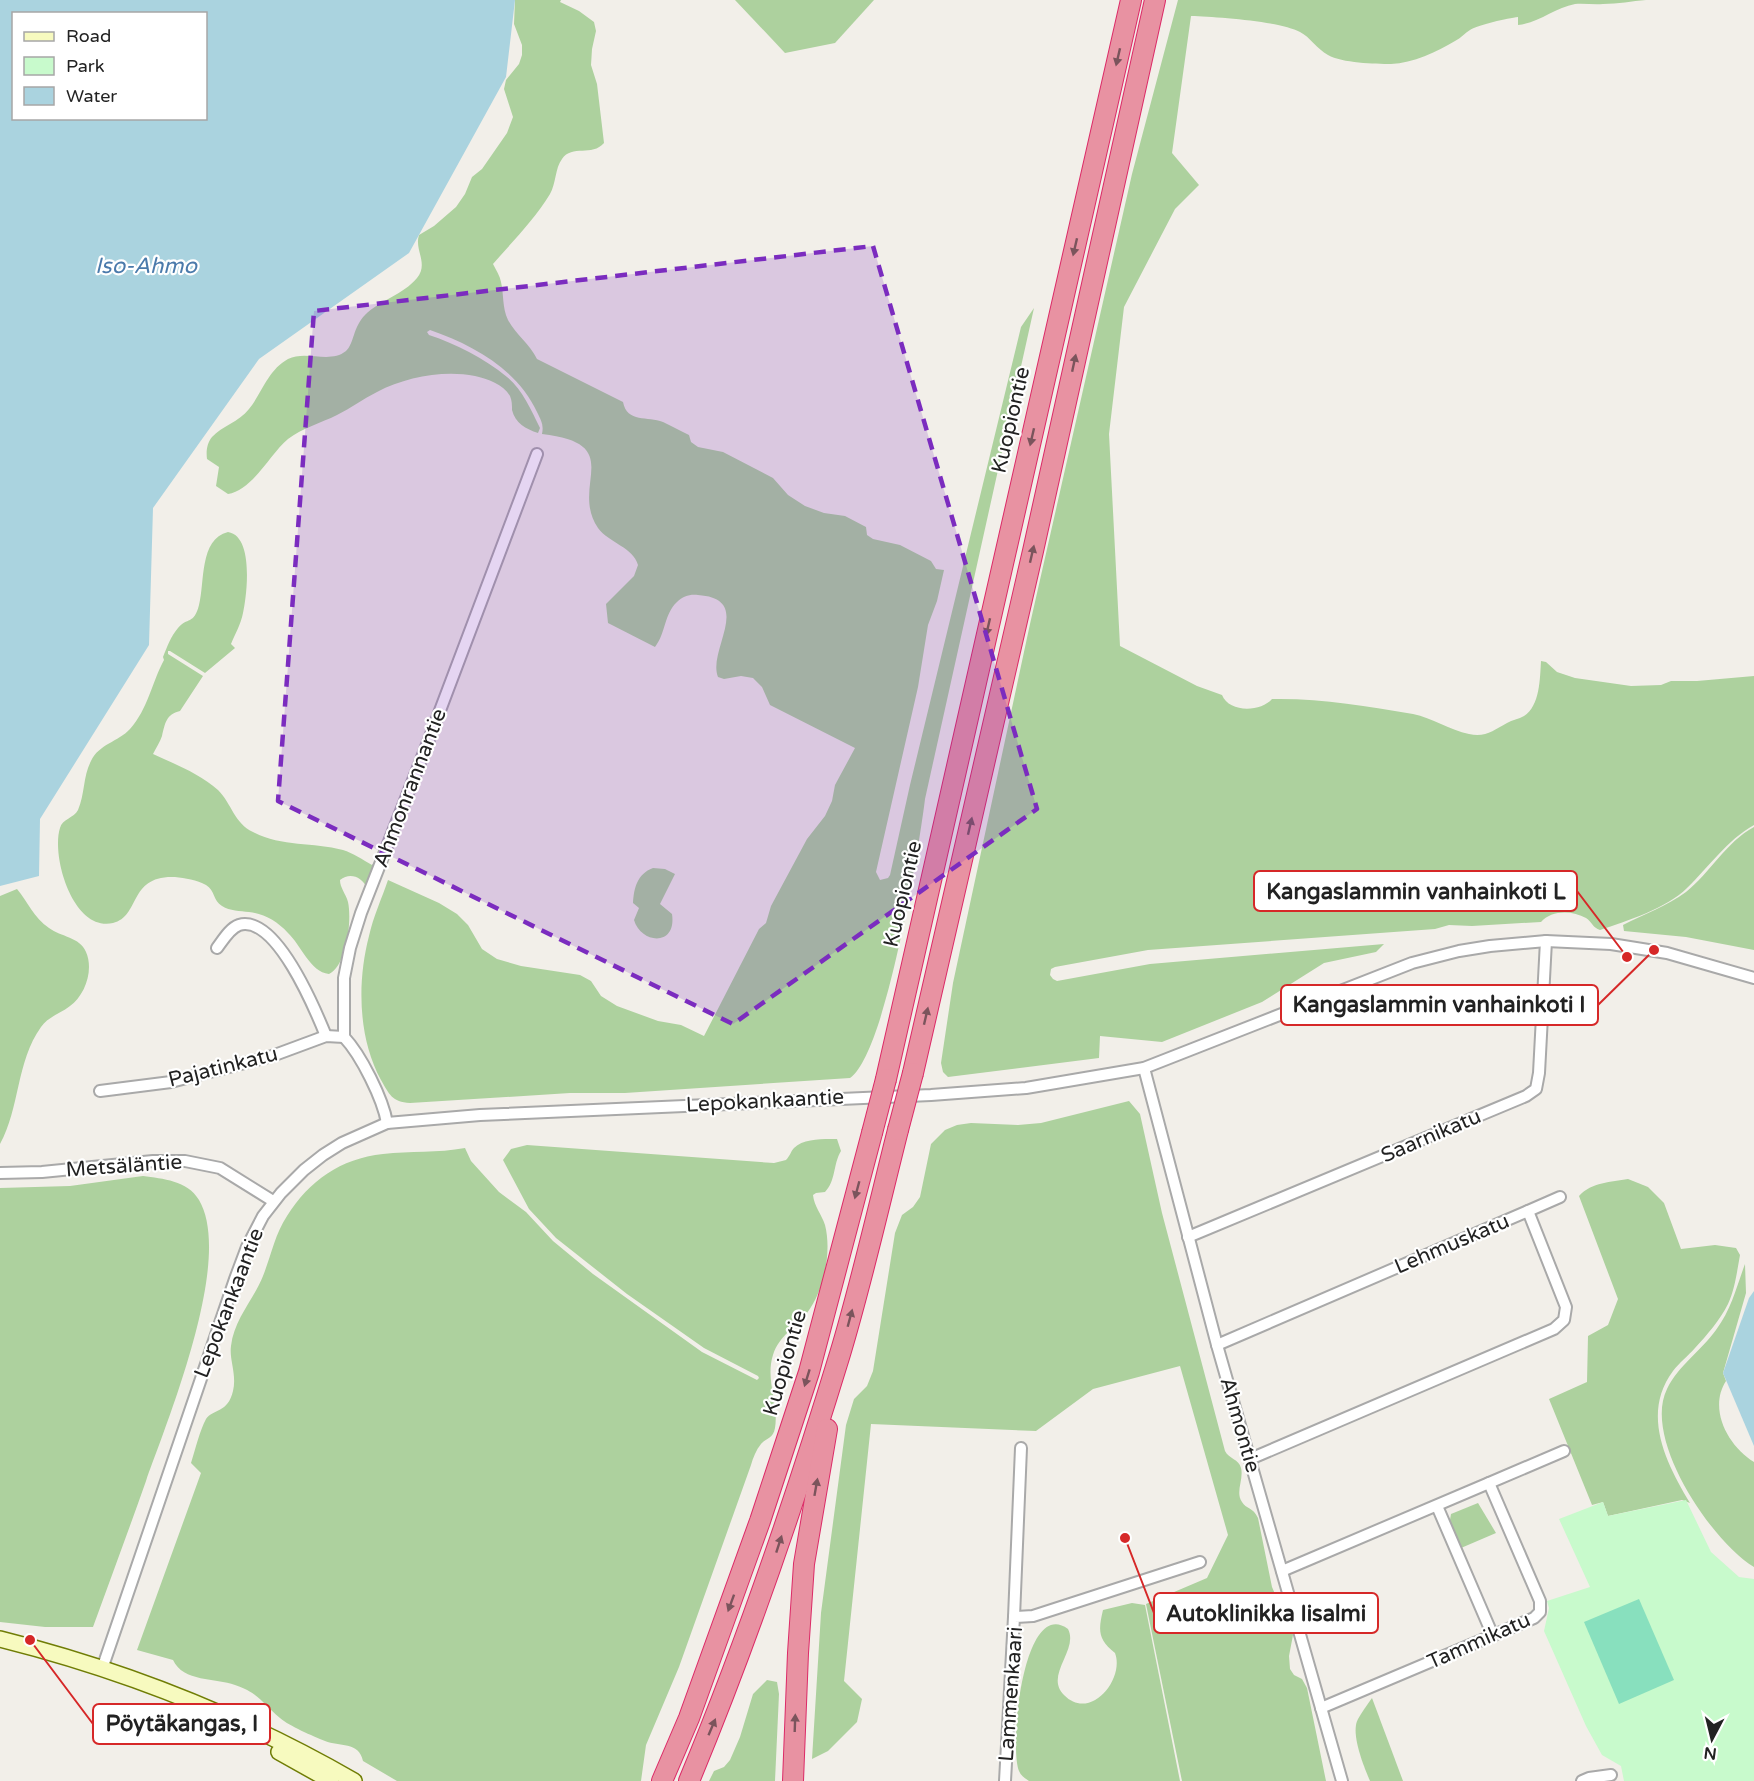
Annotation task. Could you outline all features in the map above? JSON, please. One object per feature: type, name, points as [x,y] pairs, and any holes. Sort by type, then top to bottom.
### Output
[{"type":"highway","name":"Kuopiontie","points":[[662,1781],[689,1718],[760,1521],[809,1372],[872,1133],[1131,0]]},
{"type":"highway","points":[[689,1781],[717,1714],[777,1549],[841,1352],[913,1073],[1155,0]]},
{"type":"highway","points":[[793,1781],[804,1564],[841,1352]]},
{"type":"highway","points":[[655,1781],[689,1718]]},
{"type":"street","name":"Ahmonrannantie","points":[[344,1037],[344,978],[361,913],[537,454]]},
{"type":"street","points":[[217,948],[231,930],[238,926],[256,925],[265,932],[280,946],[316,1011],[326,1036]]},
{"type":"street","name":"Lepokankaantie","points":[[102,1669],[235,1279],[247,1247],[263,1216],[273,1201],[304,1170],[323,1155],[342,1143],[387,1123],[491,1115],[1026,1088],[1144,1068],[1412,963],[1459,951],[1546,941],[1584,941],[1643,949],[1692,959],[1754,978]]},
{"type":"street","name":"Saarnikatu","points":[[1188,1237],[1526,1096],[1536,1089],[1540,1060],[1546,941]]},
{"type":"street","name":"Pajatinkatu","points":[[100,1091],[171,1082],[272,1056],[326,1036],[344,1037]]},
{"type":"street","points":[[344,1037],[356,1049],[385,1111],[387,1123]]},
{"type":"street","name":"Ahmontie","points":[[1144,1068],[1188,1237],[1342,1781]]},
{"type":"street","name":"Metsäläntie","points":[[0,1173],[42,1173],[153,1161],[185,1161],[220,1168],[273,1201]]},
{"type":"street","points":[[1528,1211],[1560,1197]]},
{"type":"street","name":"Lehmuskatu","points":[[1218,1345],[1528,1211],[1566,1307],[1564,1320],[1560,1325],[1250,1459]]},
{"type":"street","points":[[1014,1617],[1021,1448]]},
{"type":"street","points":[[1282,1571],[1564,1451]]},
{"type":"street","name":"Tammikatu","points":[[1321,1708],[1538,1615],[1541,1607],[1490,1483]]},
{"type":"street","points":[[1437,1506],[1493,1636]]},
{"type":"street","name":"Lammenkaari","points":[[1005,1781],[1014,1617],[1033,1616],[1200,1562]]},
{"type":"street","points":[[0,1639],[102,1669],[249,1725],[354,1781]]},
{"type":"street","points":[[148,1686],[265,1744],[331,1781]]},
{"type":"street","points":[[1582,1781],[1611,1775]]},
{"type":"highlighted area","points":[[873,246],[1037,809],[733,1024],[278,801],[314,311]]},
{"type":"green space","points":[[515,0],[561,0],[560,2],[579,11],[594,22],[596,31],[591,65],[597,84],[604,143],[594,149],[571,152],[562,159],[552,190],[544,204],[493,264],[502,287],[506,315],[515,330],[537,359],[623,402],[625,409],[633,416],[670,425],[689,435],[691,442],[698,447],[723,452],[773,478],[788,495],[805,506],[824,513],[845,516],[866,527],[867,535],[873,539],[900,545],[931,561],[936,569],[944,570],[937,601],[928,625],[918,687],[876,872],[880,880],[890,875],[1021,327],[1034,308],[925,799],[899,948],[876,1031],[863,1061],[850,1078],[625,1093],[570,1093],[410,1103],[399,1101],[389,1093],[373,1064],[364,1028],[361,991],[365,954],[371,929],[388,880],[439,903],[457,914],[468,925],[482,949],[497,959],[521,966],[580,975],[591,981],[601,996],[617,1006],[658,1021],[681,1025],[704,1036],[759,929],[766,923],[771,906],[807,839],[825,816],[832,801],[835,785],[855,748],[770,705],[762,687],[753,678],[741,676],[724,679],[718,677],[716,666],[726,616],[724,606],[715,599],[692,595],[679,600],[670,612],[655,647],[608,623],[606,604],[634,576],[638,565],[626,549],[608,538],[598,528],[591,512],[589,497],[590,457],[583,447],[568,439],[542,434],[540,418],[518,383],[492,360],[446,336],[430,330],[427,332],[479,358],[507,377],[530,407],[540,428],[538,433],[518,422],[513,415],[510,396],[495,383],[463,374],[425,376],[388,387],[337,415],[293,435],[253,479],[237,491],[228,494],[216,486],[219,467],[207,459],[208,444],[212,437],[245,413],[254,403],[270,375],[281,364],[295,357],[340,355],[349,348],[358,325],[365,315],[417,278],[422,267],[418,246],[419,235],[434,226],[456,207],[465,194],[472,177],[482,169],[507,133],[513,117],[504,89],[506,80],[519,64],[522,55],[522,45],[514,24]]},
{"type":"green space","points":[[735,0],[874,0],[835,43],[785,53]]},
{"type":"green space","points":[[1178,0],[1646,0],[1609,4],[1575,4],[1525,24],[1518,25],[1518,17],[1493,22],[1470,30],[1448,45],[1424,56],[1408,62],[1391,64],[1334,58],[1300,32],[1291,28],[1247,20],[1191,16],[1172,153],[1199,185],[1175,209],[1124,307],[1109,434],[1120,646],[1197,686],[1222,695],[1226,701],[1238,708],[1261,706],[1272,699],[1342,703],[1413,714],[1475,735],[1489,733],[1522,717],[1529,711],[1538,691],[1541,661],[1546,662],[1557,672],[1575,678],[1631,686],[1754,676],[1754,825],[1726,846],[1695,880],[1669,902],[1600,930],[1580,915],[1562,912],[1550,915],[1541,922],[1449,925],[1435,929],[1148,950],[1055,967],[1051,969],[1050,975],[1057,981],[1150,964],[1384,944],[1376,952],[1324,963],[1262,1002],[1162,1042],[1100,1036],[1099,1058],[948,1077],[943,1072],[941,1063],[953,983],[1030,624],[1132,174]]},
{"type":"green space","points":[[228,532],[236,536],[242,544],[247,567],[243,613],[231,644],[235,648],[205,673],[168,651],[168,654],[203,676],[180,711],[172,714],[167,720],[153,754],[211,784],[223,795],[241,824],[253,832],[275,840],[343,850],[372,865],[375,861],[377,864],[367,888],[362,881],[352,876],[340,880],[349,910],[347,942],[340,962],[329,974],[316,968],[293,938],[275,922],[260,914],[225,908],[219,904],[209,887],[199,882],[175,877],[160,878],[149,882],[122,919],[113,923],[99,923],[87,916],[76,904],[62,873],[58,840],[60,828],[78,810],[91,761],[94,755],[130,729],[141,713],[171,638],[178,628],[193,618],[197,611],[205,563],[212,543],[219,536]]},
{"type":"green space","points":[[1754,827],[1754,950],[1686,937],[1624,931],[1623,925],[1686,892],[1735,841]]},
{"type":"green space","points":[[653,868],[665,869],[675,874],[660,904],[672,914],[672,925],[664,937],[658,938],[644,934],[634,920],[639,908],[633,903],[636,887],[643,874]]},
{"type":"green space","points":[[17,889],[44,924],[75,940],[83,947],[89,966],[87,982],[80,995],[70,1006],[44,1023],[33,1041],[0,1144],[0,896]]},
{"type":"green space","points":[[1129,1101],[1140,1114],[1162,1213],[1225,1451],[1240,1465],[1242,1472],[1240,1498],[1258,1518],[1272,1587],[1278,1601],[1284,1607],[1293,1635],[1289,1656],[1290,1669],[1294,1675],[1302,1679],[1307,1688],[1326,1781],[1182,1781],[1146,1604],[1207,1578],[1228,1535],[1180,1366],[1093,1389],[1036,1431],[871,1424],[844,1681],[862,1699],[857,1722],[828,1751],[812,1759],[821,1613],[846,1425],[854,1399],[867,1386],[873,1371],[895,1233],[902,1215],[913,1207],[920,1197],[931,1144],[945,1130],[957,1125],[1041,1123]]},
{"type":"green space","points":[[837,1139],[841,1151],[829,1188],[825,1192],[813,1195],[827,1236],[827,1259],[822,1283],[807,1313],[783,1337],[773,1355],[770,1374],[776,1419],[774,1432],[761,1444],[754,1457],[679,1667],[646,1745],[641,1781],[397,1781],[363,1761],[361,1755],[353,1747],[330,1743],[289,1724],[255,1695],[243,1688],[192,1676],[178,1667],[173,1660],[137,1650],[201,1473],[191,1463],[202,1429],[206,1419],[224,1407],[231,1398],[234,1379],[231,1351],[236,1327],[259,1285],[283,1223],[296,1203],[328,1173],[353,1161],[383,1154],[465,1148],[471,1161],[499,1192],[526,1212],[553,1241],[593,1274],[702,1352],[757,1380],[758,1376],[704,1348],[627,1294],[556,1238],[529,1209],[503,1160],[511,1149],[527,1145],[774,1163],[786,1160],[794,1148],[803,1142]]},
{"type":"green space","points":[[143,1176],[174,1182],[188,1188],[199,1200],[208,1226],[209,1260],[203,1298],[182,1380],[93,1627],[45,1627],[0,1622],[0,1188],[70,1186]]},
{"type":"green space","points":[[1628,1179],[1648,1187],[1664,1203],[1681,1249],[1715,1245],[1736,1248],[1740,1255],[1736,1280],[1725,1310],[1709,1333],[1673,1371],[1664,1387],[1659,1404],[1660,1438],[1673,1472],[1690,1503],[1682,1500],[1608,1516],[1603,1502],[1592,1505],[1549,1399],[1587,1382],[1588,1336],[1608,1325],[1618,1299],[1579,1196],[1596,1185]]},
{"type":"green space","points":[[1745,1264],[1746,1293],[1723,1373],[1726,1381],[1719,1403],[1720,1415],[1729,1437],[1736,1447],[1754,1462],[1754,1567],[1719,1536],[1685,1487],[1672,1461],[1664,1434],[1662,1410],[1667,1389],[1672,1381],[1710,1338],[1726,1314]]},
{"type":"green space","points":[[1686,1500],[1711,1552],[1739,1577],[1754,1579],[1754,1781],[1624,1781],[1621,1766],[1602,1755],[1586,1726],[1544,1631],[1549,1608],[1547,1601],[1590,1587],[1559,1519],[1603,1502],[1608,1516]]},
{"type":"green space","points":[[1478,1503],[1496,1533],[1461,1548],[1450,1520],[1451,1514]]},
{"type":"green space","points":[[1639,1599],[1674,1680],[1619,1704],[1584,1622]]},
{"type":"green space","points":[[1132,1603],[1145,1605],[1180,1781],[1029,1781],[1019,1771],[1016,1757],[1018,1707],[1030,1653],[1040,1634],[1053,1625],[1068,1629],[1069,1645],[1059,1671],[1059,1687],[1064,1695],[1074,1702],[1084,1703],[1094,1700],[1110,1685],[1117,1663],[1115,1653],[1102,1639],[1100,1624],[1103,1610]]},
{"type":"green space","points":[[767,1680],[777,1682],[779,1694],[775,1781],[709,1781],[714,1771],[724,1767],[730,1760],[740,1737],[753,1694]]},
{"type":"green space","points":[[1372,1698],[1403,1781],[1370,1781],[1364,1767],[1357,1741],[1356,1725]]},
{"type":"water","name":"Iso-Ahmo","points":[[0,0],[515,0],[506,77],[409,253],[259,359],[153,508],[149,645],[40,819],[39,876],[0,886]]},
{"type":"water","points":[[1754,1291],[1754,1446],[1723,1373],[1749,1298]]},
{"type":"place","name":"Kangaslammin vanhainkoti I","points":[[1654,950]]},
{"type":"place","name":"Kangaslammin vanhainkoti L","points":[[1627,957]]},
{"type":"place","name":"Autoklinikka Iisalmi","points":[[1125,1538]]},
{"type":"place","name":"Pöytäkangas, I","points":[[30,1640]]}]
